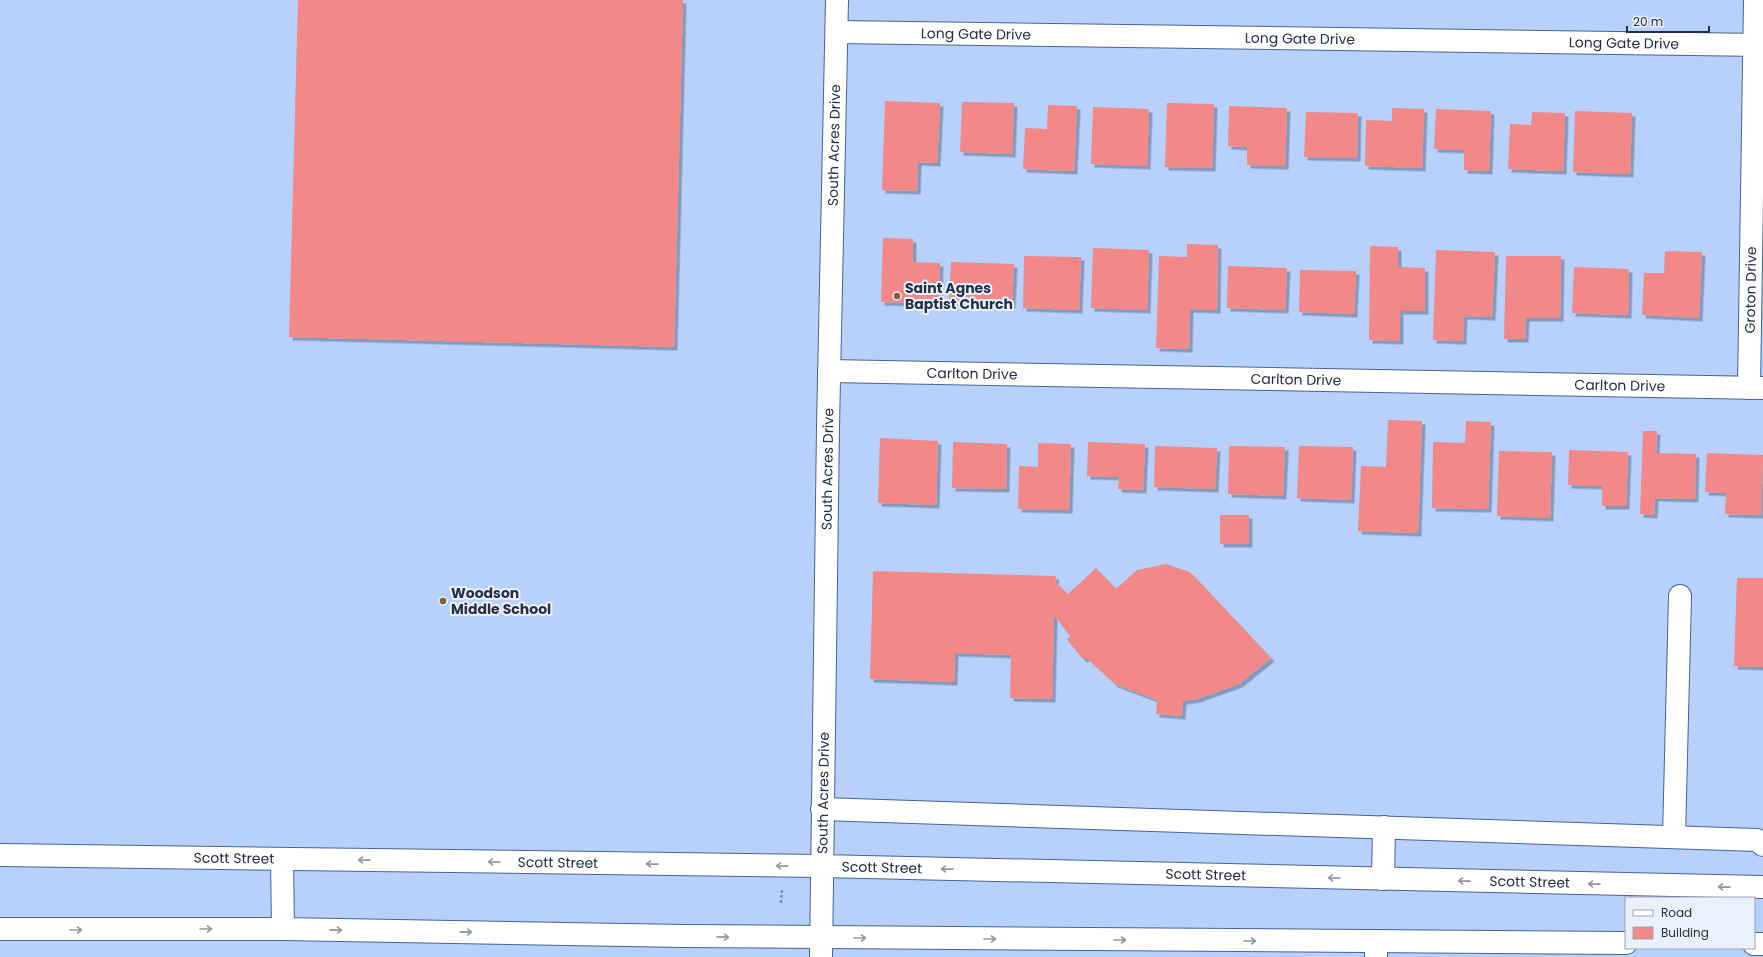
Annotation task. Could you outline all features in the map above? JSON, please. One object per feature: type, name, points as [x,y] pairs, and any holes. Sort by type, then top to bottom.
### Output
[{"type":"main road","name":"South Acres Drive","points":[[821,947],[829,371],[837,0]]},
{"type":"main road","name":"Groton Drive","points":[[1755,0],[1759,44],[1756,388]]},
{"type":"main road","name":"Long Gate Drive","points":[[837,32],[1759,44]]},
{"type":"main road","name":"Carlton Drive","points":[[829,371],[1756,388]]},
{"type":"main road","points":[[1674,837],[1680,596]]},
{"type":"main road","points":[[822,809],[1757,840],[1763,845]]},
{"type":"main road","points":[[1383,879],[1384,827]]},
{"type":"main road","name":"Scott Street","points":[[8,855],[821,866],[1763,888]]},
{"type":"main road","points":[[282,859],[283,929]]},
{"type":"main road","points":[[0,929],[283,929],[821,947],[1376,949],[1625,943]]},
{"type":"path","points":[[781,904],[782,889]]},
{"type":"building","points":[[298,0],[683,0],[674,347],[289,337]]},
{"type":"building","points":[[885,101],[940,103],[937,163],[918,162],[917,191],[882,190]]},
{"type":"building","points":[[962,102],[1014,103],[1012,154],[960,152]]},
{"type":"building","points":[[1167,103],[1214,104],[1212,168],[1165,167]]},
{"type":"building","points":[[1048,105],[1077,106],[1074,171],[1023,169],[1025,128],[1047,129]]},
{"type":"building","points":[[1229,106],[1287,108],[1285,166],[1247,165],[1247,147],[1228,146]]},
{"type":"building","points":[[1093,107],[1149,109],[1147,166],[1091,164]]},
{"type":"building","points":[[1392,108],[1424,109],[1422,168],[1365,166],[1366,120],[1392,121]]},
{"type":"building","points":[[1436,109],[1491,111],[1489,171],[1464,170],[1464,150],[1434,149]]},
{"type":"building","points":[[1575,111],[1632,113],[1630,174],[1573,172]]},
{"type":"building","points":[[1306,112],[1358,113],[1357,158],[1304,157]]},
{"type":"building","points":[[1532,112],[1565,113],[1563,171],[1508,169],[1510,124],[1531,125]]},
{"type":"building","points":[[883,238],[913,239],[913,262],[940,263],[939,304],[881,302]]},
{"type":"building","points":[[1187,244],[1218,245],[1217,310],[1190,309],[1189,349],[1156,348],[1159,256],[1187,257]]},
{"type":"building","points":[[1370,246],[1398,247],[1398,267],[1425,268],[1425,311],[1400,311],[1400,341],[1369,340]]},
{"type":"building","points":[[1093,248],[1149,250],[1147,310],[1091,308]]},
{"type":"building","points":[[1436,250],[1495,252],[1492,317],[1464,316],[1463,341],[1433,340]]},
{"type":"building","points":[[1665,251],[1702,252],[1699,318],[1642,315],[1644,273],[1664,273]]},
{"type":"building","points":[[1024,256],[1081,257],[1079,310],[1023,308]]},
{"type":"building","points":[[1506,256],[1561,256],[1560,318],[1526,318],[1525,339],[1504,339]]},
{"type":"building","points":[[951,262],[1014,264],[1012,305],[949,303]]},
{"type":"building","points":[[1228,266],[1287,268],[1285,310],[1227,308]]},
{"type":"building","points":[[1574,267],[1629,269],[1628,315],[1572,313]]},
{"type":"building","points":[[1300,270],[1356,271],[1354,314],[1299,312]]},
{"type":"building","points":[[1388,420],[1422,421],[1418,533],[1358,531],[1361,466],[1386,467]]},
{"type":"building","points":[[1466,421],[1491,422],[1488,509],[1432,508],[1433,442],[1465,443]]},
{"type":"building","points":[[1643,431],[1657,431],[1656,453],[1696,454],[1695,499],[1655,498],[1654,515],[1640,514]]},
{"type":"building","points":[[880,438],[938,441],[936,505],[878,503]]},
{"type":"building","points":[[953,442],[1007,444],[1006,489],[952,488]]},
{"type":"building","points":[[1088,442],[1145,444],[1143,490],[1118,489],[1119,477],[1087,476]]},
{"type":"building","points":[[1038,443],[1071,444],[1069,510],[1018,509],[1019,466],[1038,467]]},
{"type":"building","points":[[1155,446],[1217,448],[1215,489],[1154,487]]},
{"type":"building","points":[[1229,446],[1285,447],[1283,496],[1228,494]]},
{"type":"building","points":[[1299,446],[1353,447],[1351,500],[1297,498]]},
{"type":"building","points":[[1569,450],[1628,452],[1626,506],[1602,506],[1602,486],[1568,485]]},
{"type":"building","points":[[1499,451],[1552,452],[1550,518],[1497,516]]},
{"type":"building","points":[[1707,453],[1763,455],[1761,515],[1725,514],[1726,493],[1705,492]]},
{"type":"building","points":[[1220,515],[1249,515],[1249,544],[1220,544]]},
{"type":"building","points":[[1166,564],[1190,572],[1271,658],[1239,684],[1197,699],[1183,701],[1182,716],[1156,714],[1157,700],[1115,684],[1087,658],[1083,659],[1067,640],[1070,636],[1054,615],[1052,699],[1010,698],[1011,655],[955,653],[954,682],[870,679],[873,571],[1056,576],[1055,582],[1068,594],[1096,568],[1116,589],[1137,570]]},
{"type":"building","points":[[1737,578],[1763,578],[1763,667],[1734,666]]},
{"type":"place","name":"Saint Agnes Baptist Church","points":[[897,296]]},
{"type":"place","name":"Woodson Middle School","points":[[443,601]]}]
